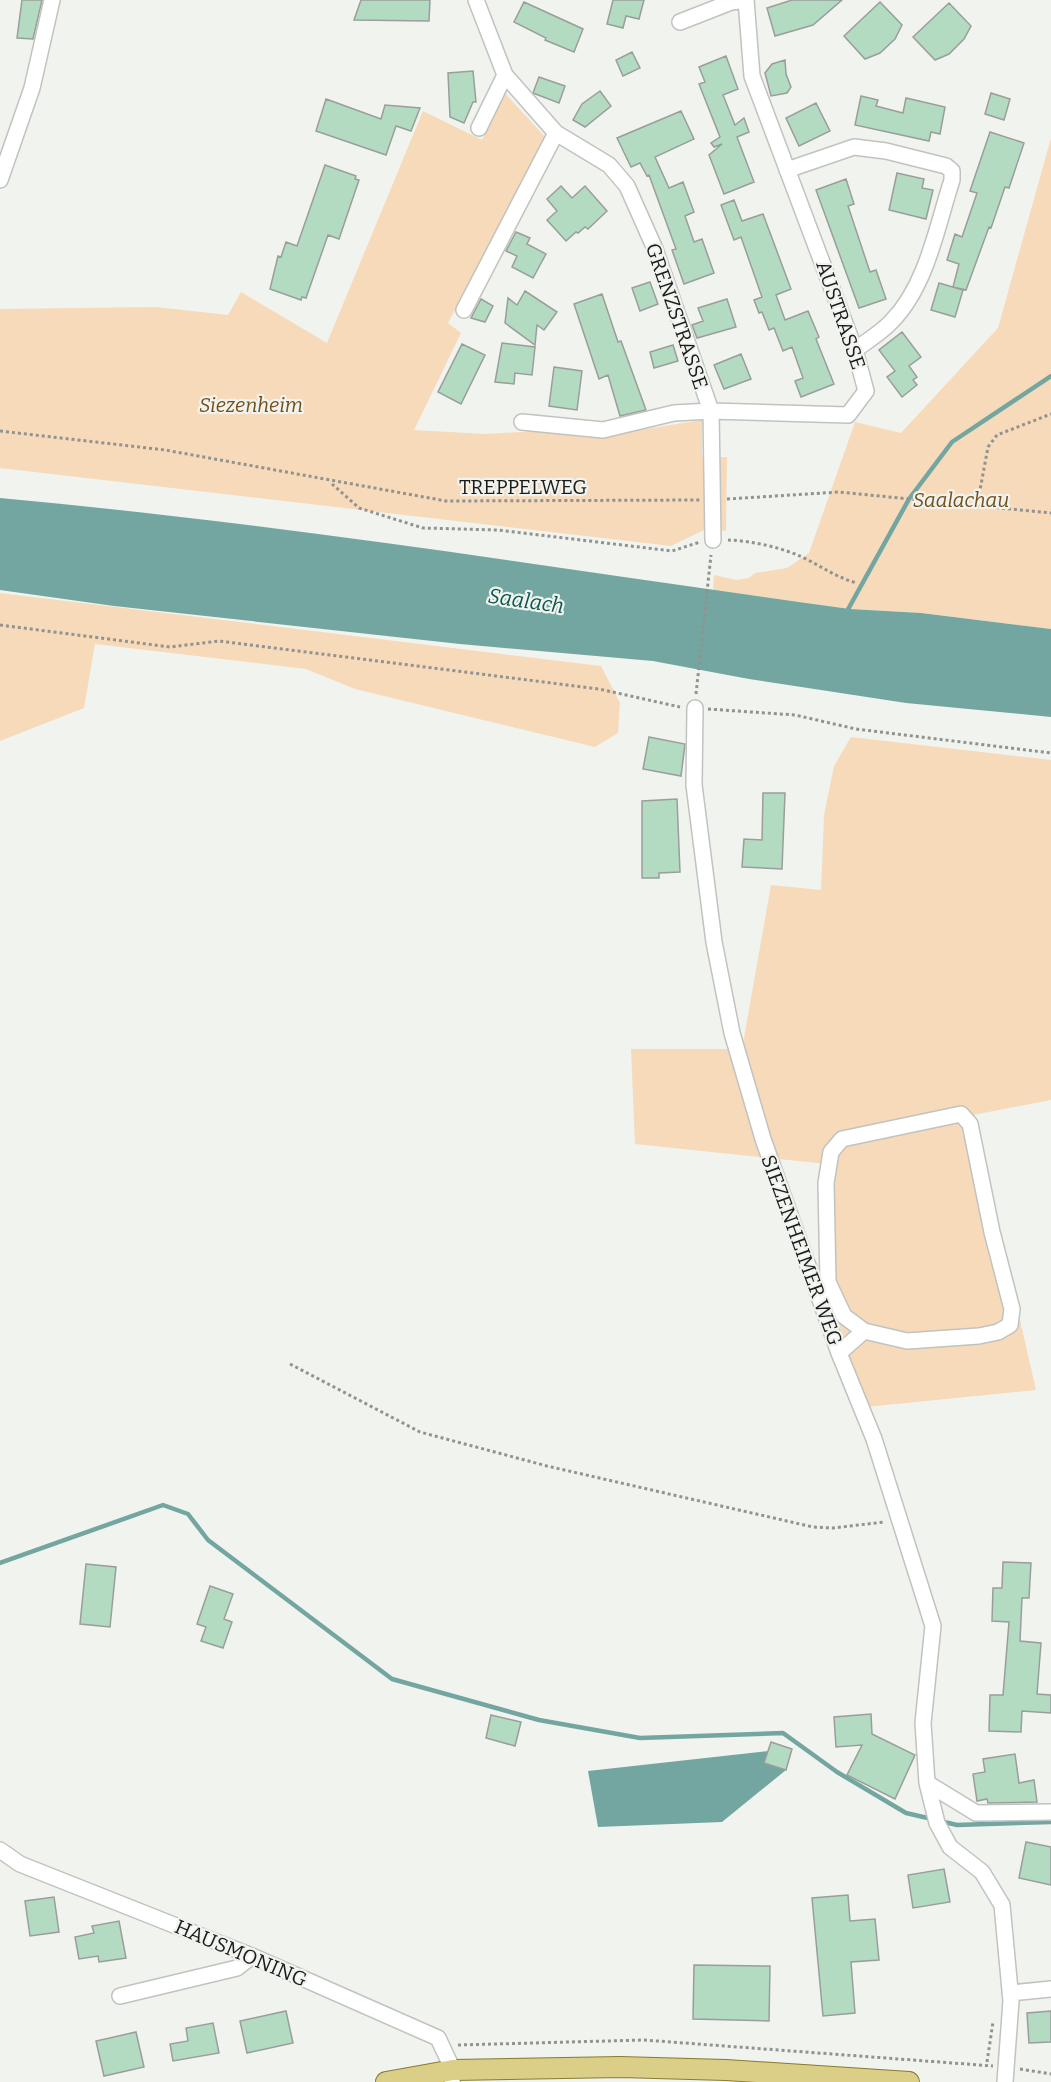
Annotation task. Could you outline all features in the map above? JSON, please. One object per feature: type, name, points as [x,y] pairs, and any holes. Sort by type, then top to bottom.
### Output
[{"type":"main road","points":[[386,2082],[452,2076],[665,2068],[883,2081],[911,2074]]},
{"type":"street","points":[[0,180],[32,88],[52,0]]},
{"type":"street","name":"GRENZSTRASSE","points":[[476,0],[505,75],[556,133],[609,165],[627,186],[655,249],[711,411],[712,543]]},
{"type":"street","name":"AUSTRASSE","points":[[522,422],[603,430],[674,413],[711,411],[848,415],[866,391],[855,350],[752,76],[746,0],[731,2],[680,22]]},
{"type":"street","points":[[479,128],[505,75]]},
{"type":"street","points":[[464,310],[556,133]]},
{"type":"street","points":[[787,170],[854,147],[896,153],[946,166],[952,171],[952,180],[924,266],[910,296],[892,321],[855,350]]},
{"type":"street","name":"SIEZENHEIMER WEG","points":[[695,703],[694,785],[714,942],[732,1033],[763,1139],[839,1353],[874,1439],[933,1626],[923,1723],[927,1783],[937,1823],[950,1847],[982,1872],[1002,1905],[1010,1993],[1005,2074]]},
{"type":"street","points":[[961,1114],[970,1124],[992,1232],[1012,1308],[1010,1325],[998,1332],[979,1336],[934,1341],[907,1341],[864,1331],[844,1316],[828,1282],[826,1183],[831,1152],[842,1139],[961,1114]]},
{"type":"street","points":[[839,1353],[864,1331]]},
{"type":"street","points":[[927,1783],[976,1813],[1051,1812]]},
{"type":"street","name":"HAUSMONING","points":[[0,1850],[20,1864],[252,1956],[438,2038],[444,2046]]},
{"type":"street","points":[[120,1996],[237,1968],[252,1956]]},
{"type":"street","points":[[1010,1993],[1051,1989]]},
{"type":"street","points":[[444,2046],[452,2076]]},
{"type":"path","points":[[977,506],[988,447],[997,435],[1051,414]]},
{"type":"path","name":"TREPPELWEG","points":[[0,431],[165,450],[331,482],[446,501],[575,503],[711,500],[839,492],[1051,513]]},
{"type":"path","points":[[331,482],[359,508],[423,528],[498,530],[672,551],[712,543],[748,541],[800,556],[843,580],[857,583]]},
{"type":"path","points":[[695,703],[712,543]]},
{"type":"path","points":[[0,625],[170,647],[219,641],[599,689],[675,707],[695,703],[795,715],[856,729],[1051,753]]},
{"type":"path","points":[[290,1364],[420,1432],[547,1466],[813,1527],[833,1528],[899,1520]]},
{"type":"path","points":[[444,2046],[644,2040],[914,2060],[1005,2074],[1051,2074]]},
{"type":"path","points":[[911,2074],[914,2060]]},
{"type":"green space","name":"Siezenheim","points":[[504,92],[546,138],[448,323],[461,333],[414,430],[485,434],[556,430],[602,436],[702,420],[702,457],[727,457],[726,531],[706,529],[671,546],[0,468],[0,309],[156,307],[228,315],[241,292],[327,343],[423,111],[482,140]]},
{"type":"green space","name":"Saalachau","points":[[1051,138],[1051,629],[921,613],[850,609],[713,590],[714,575],[736,580],[749,578],[755,573],[787,568],[809,553],[855,422],[901,433],[998,328]]},
{"type":"green space","points":[[0,593],[601,666],[620,703],[618,733],[595,747],[355,689],[306,669],[95,644],[84,708],[0,741]]},
{"type":"green space","points":[[851,737],[1051,760],[1051,1100],[973,1115],[1036,1390],[866,1407],[830,1298],[827,1164],[635,1144],[631,1049],[742,1049],[771,885],[821,890],[824,815],[834,766]]},
{"type":"water","name":"Saalach","points":[[0,498],[320,534],[850,609],[921,613],[1051,629],[1051,717],[906,703],[749,679],[653,661],[460,644],[114,606],[0,590]]},
{"type":"water","points":[[768,1751],[764,1763],[786,1770],[722,1822],[598,1827],[588,1771]]},
{"type":"building","points":[[22,0],[42,0],[33,39],[17,38]]},
{"type":"building","points":[[361,0],[430,0],[429,21],[354,20]]},
{"type":"building","points":[[613,0],[644,0],[639,19],[626,16],[623,28],[607,24]]},
{"type":"building","points":[[792,0],[842,0],[813,25],[775,36],[767,8]]},
{"type":"building","points":[[524,2],[583,29],[574,52],[545,40],[546,38],[514,22]]},
{"type":"building","points":[[880,2],[902,25],[895,39],[880,53],[865,59],[844,36]]},
{"type":"building","points":[[949,3],[971,26],[964,39],[949,54],[935,60],[913,37]]},
{"type":"building","points":[[632,52],[640,68],[623,76],[616,60]]},
{"type":"building","points":[[726,56],[738,89],[723,95],[735,125],[744,118],[749,132],[737,137],[754,182],[724,194],[709,155],[722,144],[714,147],[711,143],[720,137],[699,84],[705,82],[699,67]]},
{"type":"building","points":[[785,60],[786,74],[791,87],[787,93],[771,96],[765,73],[772,64]]},
{"type":"building","points":[[473,71],[476,102],[473,102],[464,123],[450,117],[448,73]]},
{"type":"building","points":[[539,77],[565,86],[559,103],[533,93]]},
{"type":"building","points":[[600,91],[611,106],[585,127],[573,120],[582,104]]},
{"type":"building","points":[[991,93],[1010,99],[1004,120],[985,114]]},
{"type":"building","points":[[861,96],[878,100],[876,106],[903,113],[906,98],[945,107],[940,134],[931,132],[929,141],[855,125]]},
{"type":"building","points":[[326,99],[381,119],[385,105],[420,108],[411,131],[396,126],[386,155],[316,131]]},
{"type":"building","points":[[816,103],[830,131],[799,146],[786,118]]},
{"type":"building","points":[[681,111],[694,139],[655,157],[669,188],[683,182],[694,212],[685,216],[694,242],[702,239],[714,273],[684,284],[672,250],[676,249],[649,175],[647,176],[640,163],[631,167],[617,138]]},
{"type":"building","points":[[990,132],[1024,143],[1009,188],[1005,187],[966,290],[953,287],[959,264],[947,260],[955,234],[962,237],[977,193],[970,191]]},
{"type":"building","points":[[325,165],[356,176],[355,179],[359,180],[339,239],[328,235],[306,298],[302,297],[301,300],[270,289],[278,256],[281,257],[286,242],[297,246]]},
{"type":"building","points":[[897,173],[924,179],[922,188],[933,190],[926,219],[889,210]]},
{"type":"building","points":[[846,179],[854,204],[848,206],[870,272],[876,270],[886,299],[859,308],[816,190]]},
{"type":"building","points":[[561,186],[572,198],[585,186],[607,211],[588,229],[585,227],[566,241],[547,220],[557,211],[547,199]]},
{"type":"building","points":[[734,200],[742,221],[763,214],[791,289],[776,295],[785,320],[808,311],[819,337],[816,339],[834,384],[801,397],[795,381],[803,378],[792,347],[783,351],[774,328],[769,330],[762,312],[759,313],[754,300],[762,297],[741,237],[734,240],[721,205]]},
{"type":"building","points":[[516,232],[530,238],[527,244],[546,254],[533,278],[512,267],[517,256],[506,251]]},
{"type":"building","points":[[650,282],[658,304],[640,311],[632,288]]},
{"type":"building","points":[[939,283],[963,290],[955,317],[931,310]]},
{"type":"building","points":[[525,291],[557,312],[544,330],[537,325],[535,345],[505,323],[508,298],[517,305]]},
{"type":"building","points":[[602,294],[618,342],[621,341],[646,410],[620,416],[608,375],[599,379],[574,304]]},
{"type":"building","points":[[481,299],[493,306],[485,322],[471,318]]},
{"type":"building","points":[[727,299],[736,327],[697,338],[692,325],[703,321],[698,308]]},
{"type":"building","points":[[902,332],[921,357],[909,366],[917,377],[913,380],[917,385],[902,397],[887,377],[895,371],[879,350]]},
{"type":"building","points":[[502,343],[535,347],[532,375],[515,373],[514,384],[495,382]]},
{"type":"building","points":[[462,344],[485,355],[461,404],[438,392]]},
{"type":"building","points":[[673,345],[678,361],[654,368],[650,352]]},
{"type":"building","points":[[741,354],[751,379],[724,389],[714,365]]},
{"type":"building","points":[[554,367],[582,371],[577,410],[549,406]]},
{"type":"building","points":[[649,737],[685,744],[681,776],[643,769]]},
{"type":"building","points":[[763,793],[785,793],[782,869],[742,867],[744,839],[762,840]]},
{"type":"building","points":[[677,799],[680,872],[659,873],[659,878],[642,878],[642,801]]},
{"type":"building","points":[[1003,1562],[1031,1563],[1029,1598],[1022,1598],[1020,1641],[1041,1643],[1037,1694],[1051,1695],[1051,1713],[1022,1711],[1021,1732],[989,1731],[990,1695],[1003,1695],[1009,1622],[992,1621],[993,1588],[1002,1588]]},
{"type":"building","points":[[86,1564],[116,1567],[110,1627],[80,1624]]},
{"type":"building","points":[[210,1586],[233,1594],[224,1619],[232,1622],[223,1648],[201,1641],[206,1627],[197,1624]]},
{"type":"building","points":[[871,1714],[872,1734],[915,1755],[895,1799],[847,1775],[862,1745],[836,1747],[834,1717]]},
{"type":"building","points":[[491,1715],[521,1722],[515,1746],[486,1738]]},
{"type":"building","points":[[771,1742],[792,1749],[786,1770],[764,1763]]},
{"type":"building","points":[[1015,1754],[1019,1783],[1034,1780],[1037,1802],[988,1803],[987,1799],[977,1801],[973,1774],[985,1772],[983,1759]]},
{"type":"building","points":[[1026,1842],[1051,1847],[1051,1885],[1019,1878]]},
{"type":"building","points":[[944,1869],[950,1902],[913,1908],[908,1875]]},
{"type":"building","points":[[848,1895],[850,1921],[875,1919],[879,1960],[851,1962],[855,2013],[823,2016],[812,1898]]},
{"type":"building","points":[[54,1897],[59,1932],[30,1936],[25,1901]]},
{"type":"building","points":[[119,1921],[126,1958],[99,1962],[98,1956],[79,1959],[75,1937],[94,1933],[92,1926]]},
{"type":"building","points":[[694,1965],[770,1966],[769,2021],[693,2019]]},
{"type":"building","points":[[286,2011],[293,2043],[247,2053],[240,2021]]},
{"type":"building","points":[[1051,2011],[1051,2042],[1029,2043],[1027,2013]]},
{"type":"building","points":[[213,2023],[219,2053],[173,2061],[170,2044],[188,2041],[186,2028]]},
{"type":"building","points":[[136,2032],[144,2067],[104,2076],[96,2041]]},
{"type":"waterway","points":[[846,613],[909,499],[952,442],[1051,376]]},
{"type":"waterway","points":[[0,1563],[163,1505],[188,1514],[208,1540],[392,1679],[539,1720],[640,1738],[783,1733],[837,1772],[906,1813],[932,1819]]},
{"type":"waterway","points":[[940,1821],[957,1825],[1051,1822]]}]
